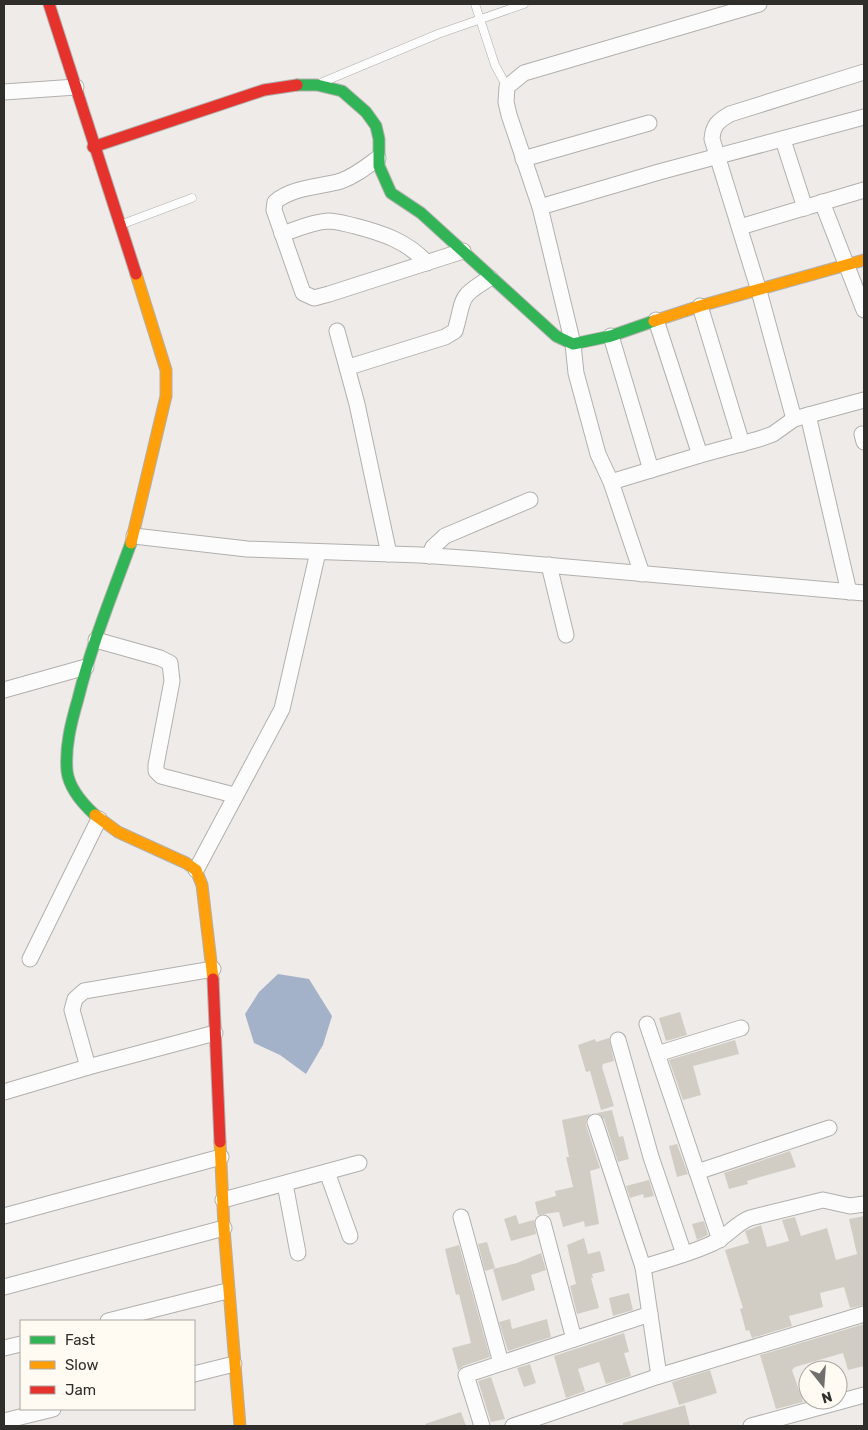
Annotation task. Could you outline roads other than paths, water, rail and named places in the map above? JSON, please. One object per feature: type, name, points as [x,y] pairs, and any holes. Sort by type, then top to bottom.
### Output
[{"type":"street","points":[[49,4],[93,147],[166,370],[166,396],[134,536],[86,667],[68,736],[67,772],[71,784],[83,804],[99,819],[118,832],[186,863],[196,870],[202,885],[213,969],[224,1228],[240,1426]]},
{"type":"street","points":[[642,574],[611,482],[598,454],[576,373],[573,344],[540,207],[522,159],[506,102],[507,87],[524,73],[759,4]]},
{"type":"street","points":[[134,536],[247,549],[429,556],[857,593],[759,291],[712,138],[713,128],[720,120],[730,114],[864,72]]},
{"type":"street","points":[[93,147],[264,90],[292,85],[317,84],[342,91],[366,112],[376,126],[379,139],[378,158],[391,193],[421,213],[490,278],[556,336],[573,344],[610,336],[700,306],[864,260]]},
{"type":"street","points":[[4,92],[76,87]]},
{"type":"street","points":[[540,207],[659,172],[864,117]]},
{"type":"street","points":[[522,159],[649,123]]},
{"type":"street","points":[[783,140],[805,208]]},
{"type":"street","points":[[378,158],[359,173],[342,180],[281,196],[275,202],[274,210],[303,293],[308,297],[329,294],[463,251]]},
{"type":"street","points":[[740,227],[864,190]]},
{"type":"street","points":[[822,202],[864,310]]},
{"type":"street","points":[[282,234],[319,223],[339,222],[375,230],[393,238],[418,254],[426,263]]},
{"type":"street","points":[[349,367],[445,337],[455,331],[461,302],[469,291],[490,278]]},
{"type":"street","points":[[700,306],[742,444]]},
{"type":"street","points":[[656,320],[700,455]]},
{"type":"street","points":[[337,331],[349,367],[389,554]]},
{"type":"street","points":[[610,336],[651,470]]},
{"type":"street","points":[[611,482],[774,434],[801,417],[864,400]]},
{"type":"street","points":[[429,556],[434,547],[452,532],[530,500]]},
{"type":"street","points":[[196,870],[234,795],[282,710],[318,552]]},
{"type":"street","points":[[549,565],[566,635]]},
{"type":"street","points":[[96,640],[160,658],[170,663],[172,681],[156,772],[161,776],[234,795]]},
{"type":"street","points":[[4,690],[86,667]]},
{"type":"street","points":[[30,960],[99,819]]},
{"type":"street","points":[[88,1066],[72,1010],[75,999],[84,991],[213,969]]},
{"type":"street","points":[[647,1024],[720,1240]]},
{"type":"street","points":[[657,1054],[741,1028]]},
{"type":"street","points":[[4,1092],[88,1066],[216,1033]]},
{"type":"street","points":[[618,1040],[650,1157],[684,1254]]},
{"type":"street","points":[[594,1122],[643,1267],[659,1376]]},
{"type":"street","points":[[697,1172],[829,1128]]},
{"type":"street","points":[[4,1216],[221,1157]]},
{"type":"street","points":[[223,1200],[359,1163]]},
{"type":"street","points":[[327,1172],[350,1236]]},
{"type":"street","points":[[286,1184],[298,1253]]},
{"type":"street","points":[[643,1267],[720,1240],[742,1221],[814,1202],[830,1200],[850,1206],[864,1204]]},
{"type":"street","points":[[461,1217],[501,1363]]},
{"type":"street","points":[[543,1223],[574,1339]]},
{"type":"street","points":[[4,1287],[224,1228]]},
{"type":"street","points":[[112,1320],[228,1290]]},
{"type":"street","points":[[482,1426],[466,1375],[650,1314]]},
{"type":"street","points":[[513,1426],[659,1376],[864,1314]]},
{"type":"street","points":[[4,1348],[20,1344]]},
{"type":"street","points":[[195,1374],[234,1364]]},
{"type":"street","points":[[751,1426],[864,1395]]},
{"type":"street","points":[[4,1421],[50,1410]]},
{"type":"lane","points":[[475,4],[495,65],[507,87]]},
{"type":"lane","points":[[317,84],[365,63],[524,4]]},
{"type":"lane","points":[[120,225],[192,198]]},
{"type":"water","points":[[278,974],[309,979],[332,1016],[323,1045],[306,1074],[280,1055],[254,1043],[245,1014],[259,992]]}]
